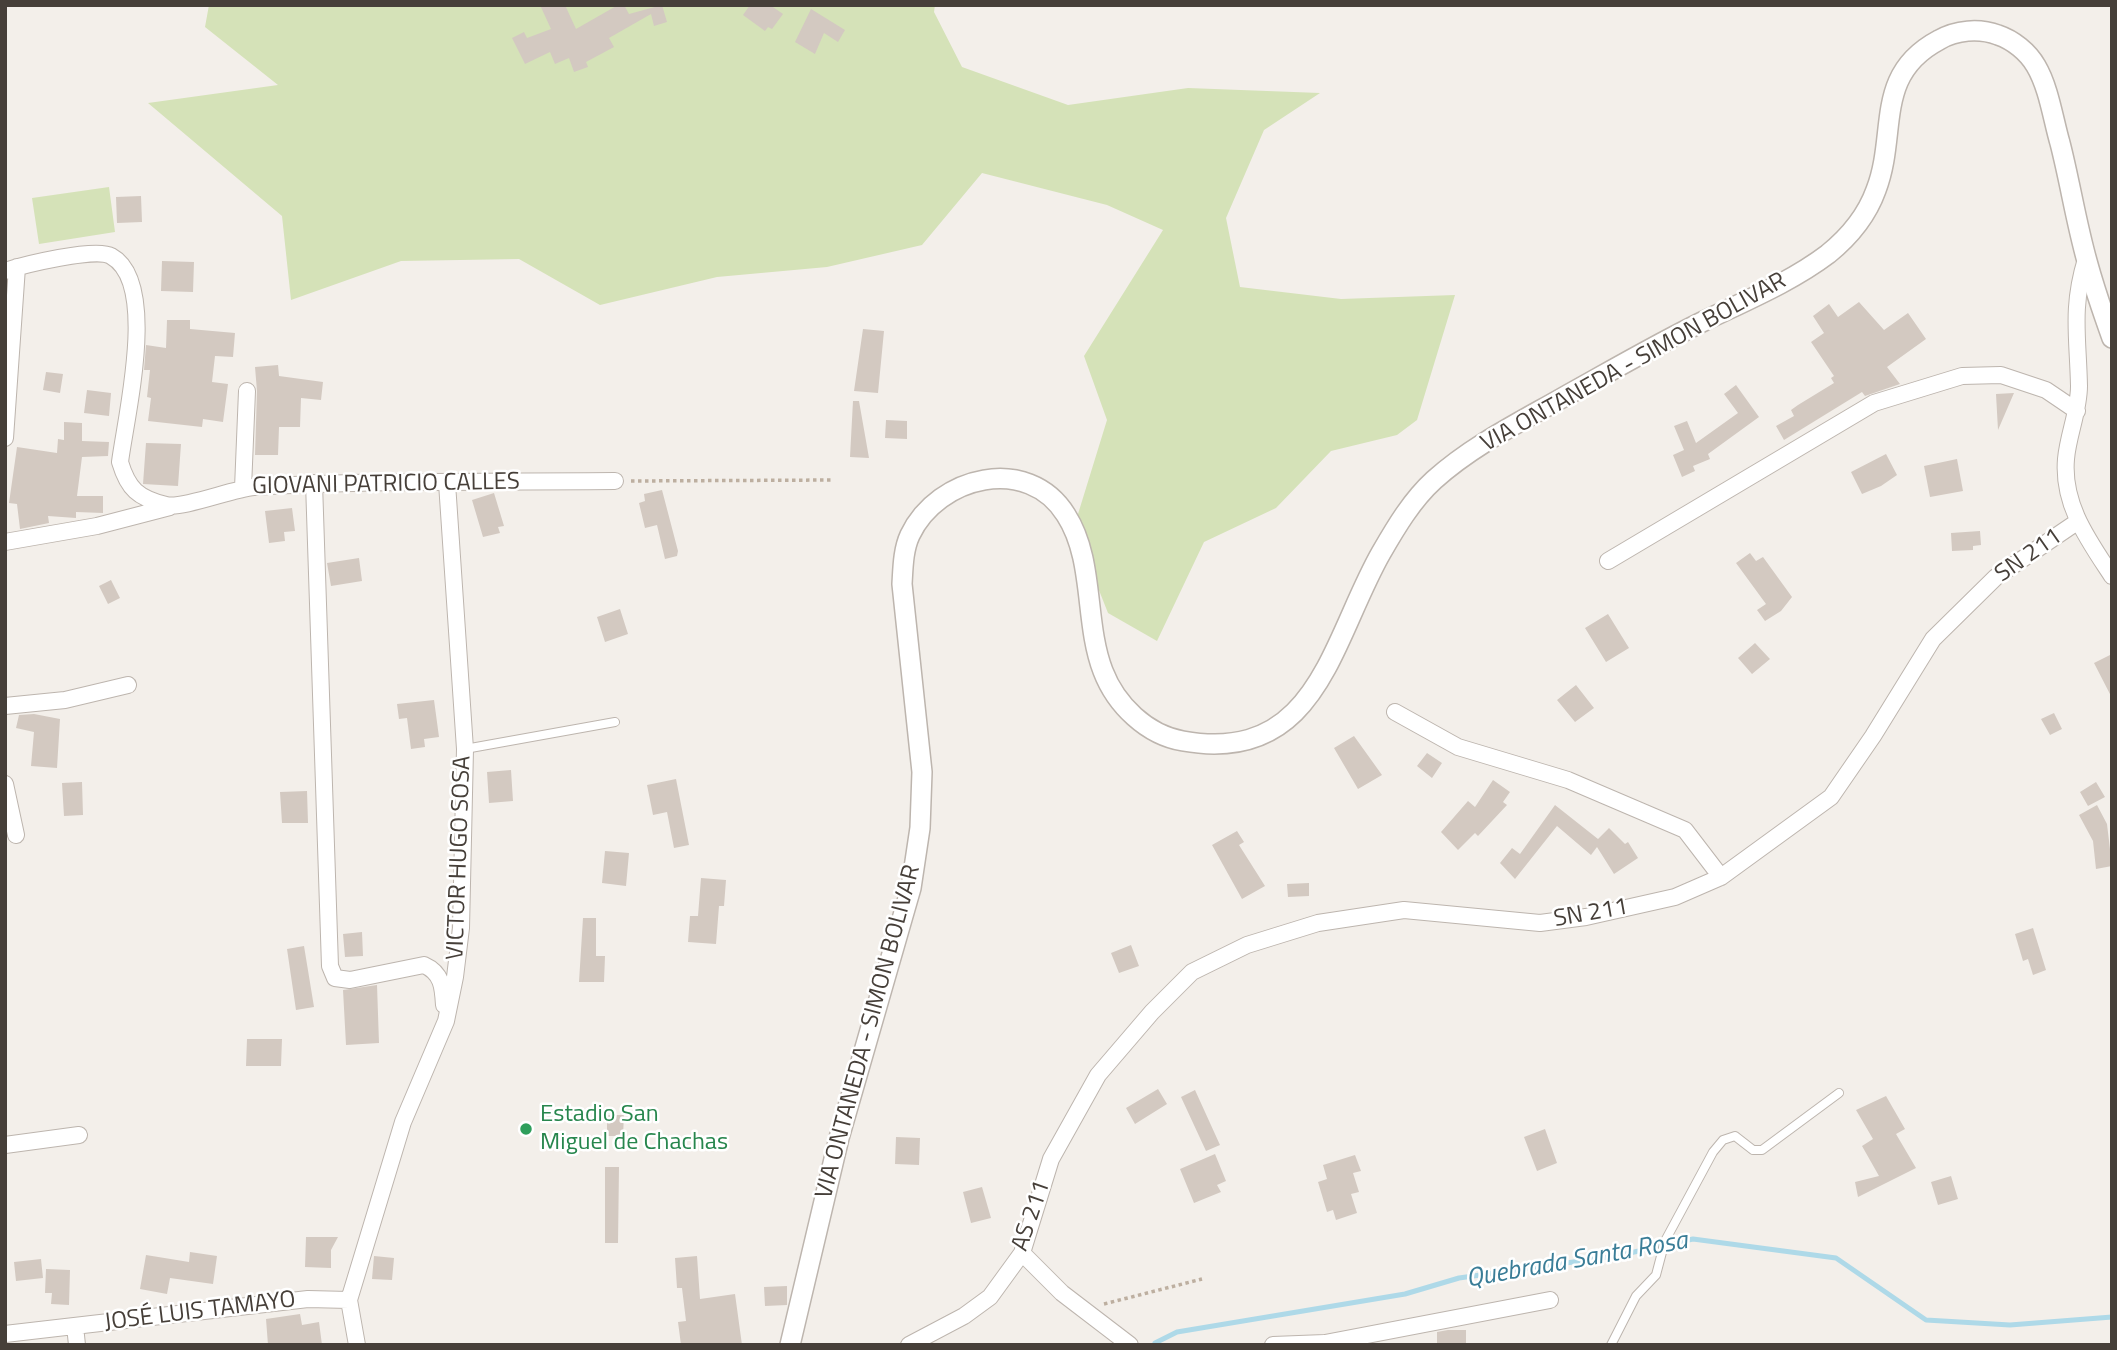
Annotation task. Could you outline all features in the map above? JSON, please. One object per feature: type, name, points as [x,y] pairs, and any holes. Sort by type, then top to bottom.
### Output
[{"type":"street","name":"VIA ONTANEDA - SIMON BOLIVAR","points":[[790,1345],[839,1138],[911,888],[920,828],[922,772],[902,584],[903,561],[908,539],[918,522],[945,494],[978,481],[1009,477],[1047,493],[1062,508],[1073,526],[1086,577],[1097,656],[1108,683],[1130,712],[1153,731],[1168,738],[1201,744],[1234,743],[1259,736],[1294,714],[1320,684],[1367,577],[1396,526],[1433,481],[1510,427],[1670,338],[1788,279],[1841,242],[1864,215],[1878,186],[1887,151],[1891,97],[1901,73],[1913,59],[1942,38],[1960,32],[1996,34],[2012,42],[2035,64],[2042,78],[2067,170],[2086,259],[2112,338]]},
{"type":"street","points":[[5,438],[11,269],[94,253],[110,255],[126,269],[135,287],[139,314],[120,462],[127,484],[144,498],[170,506]]},
{"type":"street","points":[[2086,259],[2077,290],[2075,314],[2079,388],[2077,411],[2066,460],[2077,522],[2112,576]]},
{"type":"street","points":[[1608,561],[1874,403],[1962,376],[2001,375],[2046,390],[2077,411]]},
{"type":"street","points":[[243,488],[247,391]]},
{"type":"street","name":"GIOVANI PATRICIO CALLES","points":[[5,542],[97,526],[243,488],[314,483],[615,481]]},
{"type":"street","points":[[314,483],[330,966],[335,978],[350,980],[424,965],[434,970],[442,981],[446,1021]]},
{"type":"street","name":"VICTOR HUGO SOSA","points":[[349,1300],[403,1122],[446,1021],[461,928],[465,749],[447,483]]},
{"type":"street","name":"SN 211","points":[[1051,1159],[1098,1075],[1153,1012],[1192,972],[1247,945],[1318,923],[1404,910],[1540,923],[1586,917],[1675,897],[1721,877],[1831,797],[1873,736],[1933,639],[1996,577],[2077,522]]},
{"type":"street","points":[[5,706],[65,700],[128,685]]},
{"type":"street","points":[[1395,712],[1458,747],[1568,780],[1685,830],[1721,877]]},
{"type":"street","points":[[5,784],[16,835]]},
{"type":"street","points":[[5,1145],[79,1135]]},
{"type":"street","name":"AS 211","points":[[909,1345],[964,1316],[990,1297],[1023,1253],[1051,1159]]},
{"type":"street","points":[[1023,1253],[1062,1293],[1130,1345]]},
{"type":"street","name":"JOSÉ LUIS TAMAYO","points":[[5,1334],[309,1299],[349,1300]]},
{"type":"street","points":[[349,1300],[357,1345]]},
{"type":"street","points":[[1273,1345],[1325,1344],[1550,1300]]},
{"type":"street","points":[[75,1326],[77,1345]]},
{"type":"lane","points":[[465,749],[615,722]]},
{"type":"lane","points":[[1611,1345],[1631,1304],[1656,1275],[1665,1241],[1723,1140],[1735,1136],[1753,1150],[1762,1150],[1839,1093]]},
{"type":"path","points":[[615,481],[833,480]]},
{"type":"path","points":[[1102,1304],[1202,1279]]},
{"type":"green space","points":[[209,5],[935,5],[934,12],[962,67],[1068,105],[1188,88],[1320,93],[1264,130],[1226,218],[1240,287],[1341,299],[1455,295],[1417,420],[1397,435],[1331,451],[1276,508],[1204,542],[1157,641],[1108,613],[1074,527],[1107,420],[1084,356],[1163,230],[1107,205],[982,173],[922,245],[827,267],[717,277],[600,305],[519,259],[401,261],[291,300],[282,216],[148,103],[278,85],[205,27]]},
{"type":"green space","points":[[109,187],[115,232],[39,244],[32,198]]},
{"type":"building","points":[[540,5],[565,5],[576,29],[618,5],[624,5],[629,14],[662,5],[667,22],[654,26],[651,14],[609,38],[614,47],[586,62],[588,67],[574,72],[569,58],[555,64],[550,52],[525,64],[512,38],[524,32],[527,38],[551,29]]},
{"type":"building","points":[[750,5],[770,5],[783,14],[772,29],[768,27],[765,31],[743,15]]},
{"type":"building","points":[[811,9],[845,30],[838,42],[824,33],[815,54],[795,42]]},
{"type":"building","points":[[141,196],[142,222],[117,223],[116,197]]},
{"type":"building","points":[[162,261],[194,262],[193,292],[161,291]]},
{"type":"building","points":[[1859,302],[1884,330],[1908,313],[1926,339],[1887,367],[1900,384],[1865,396],[1862,392],[1784,440],[1776,426],[1794,416],[1791,410],[1834,383],[1831,378],[1834,376],[1811,342],[1824,333],[1813,316],[1829,304],[1838,317]]},
{"type":"building","points":[[167,320],[190,320],[190,329],[235,333],[233,357],[215,356],[212,382],[228,384],[223,422],[203,419],[202,427],[148,421],[151,398],[147,397],[150,370],[144,370],[146,345],[166,348]]},
{"type":"building","points":[[863,329],[884,331],[878,393],[854,391]]},
{"type":"building","points":[[278,365],[279,376],[323,382],[321,400],[301,398],[300,427],[279,427],[278,455],[255,455],[255,367]]},
{"type":"building","points":[[46,372],[63,374],[60,393],[43,390]]},
{"type":"building","points":[[1736,385],[1759,417],[1708,454],[1710,459],[1693,466],[1695,471],[1682,477],[1673,455],[1684,450],[1674,426],[1687,421],[1696,443],[1738,413],[1724,394]]},
{"type":"building","points":[[87,390],[111,393],[109,416],[84,413]]},
{"type":"building","points":[[2014,393],[1998,430],[1996,394]]},
{"type":"building","points":[[853,401],[859,401],[869,458],[850,457]]},
{"type":"building","points":[[886,420],[907,421],[907,439],[885,438]]},
{"type":"building","points":[[64,422],[82,423],[82,441],[109,442],[108,456],[82,457],[77,496],[103,496],[103,513],[76,512],[76,518],[48,516],[49,523],[20,529],[17,504],[9,503],[17,447],[57,453],[58,439],[64,440]]},
{"type":"building","points":[[146,443],[181,444],[178,486],[143,484]]},
{"type":"building","points":[[1886,454],[1897,475],[1862,494],[1851,472]]},
{"type":"building","points":[[1957,459],[1963,491],[1930,497],[1924,466]]},
{"type":"building","points":[[662,490],[678,551],[677,556],[665,559],[657,525],[645,528],[639,503],[645,501],[644,494]]},
{"type":"building","points":[[494,493],[504,526],[498,527],[500,533],[483,537],[472,500]]},
{"type":"building","points":[[292,508],[295,531],[284,532],[285,541],[269,543],[265,511]]},
{"type":"building","points":[[1980,531],[1981,545],[1973,546],[1973,550],[1952,551],[1951,533]]},
{"type":"building","points":[[1750,553],[1756,561],[1763,557],[1792,597],[1781,611],[1765,621],[1757,610],[1766,604],[1736,563]]},
{"type":"building","points":[[359,558],[362,581],[331,586],[327,563]]},
{"type":"building","points":[[111,580],[120,598],[108,604],[99,586]]},
{"type":"building","points":[[620,609],[628,634],[605,642],[597,617]]},
{"type":"building","points":[[1608,614],[1629,648],[1606,662],[1585,628]]},
{"type":"building","points":[[1755,643],[1770,659],[1752,674],[1738,658]]},
{"type":"building","points":[[2112,654],[2112,698],[2094,663]]},
{"type":"building","points":[[1576,685],[1594,708],[1575,722],[1557,700]]},
{"type":"building","points":[[434,700],[439,737],[424,739],[425,747],[411,749],[407,718],[399,719],[397,704]]},
{"type":"building","points":[[2054,713],[2062,729],[2050,735],[2041,719]]},
{"type":"building","points":[[34,714],[60,719],[57,768],[31,766],[34,732],[16,728],[19,715]]},
{"type":"building","points":[[1354,736],[1382,775],[1358,789],[1334,748]]},
{"type":"building","points":[[1427,753],[1442,763],[1432,778],[1417,766]]},
{"type":"building","points":[[511,770],[513,801],[489,803],[487,772]]},
{"type":"building","points":[[676,779],[689,845],[674,848],[667,812],[653,815],[647,785]]},
{"type":"building","points":[[1493,780],[1510,792],[1503,802],[1507,805],[1478,836],[1475,833],[1458,850],[1441,832],[1468,801],[1475,807]]},
{"type":"building","points":[[82,782],[83,815],[64,816],[62,783]]},
{"type":"building","points":[[2096,782],[2105,797],[2088,806],[2080,792]]},
{"type":"building","points":[[307,791],[308,823],[282,823],[280,792]]},
{"type":"building","points":[[1555,805],[1598,839],[1609,828],[1625,844],[1628,842],[1638,858],[1614,874],[1597,847],[1591,855],[1557,826],[1515,879],[1500,863],[1512,848],[1520,854]]},
{"type":"building","points":[[2097,805],[2107,824],[2112,866],[2096,869],[2093,841],[2079,815]]},
{"type":"building","points":[[1237,831],[1244,842],[1239,845],[1265,886],[1242,899],[1212,845]]},
{"type":"building","points":[[605,851],[629,853],[626,886],[602,883]]},
{"type":"building","points":[[701,878],[726,880],[724,906],[719,906],[716,944],[688,942],[690,916],[698,916]]},
{"type":"building","points":[[1309,883],[1309,896],[1288,897],[1287,884]]},
{"type":"building","points":[[583,918],[596,918],[596,956],[605,956],[604,982],[579,982]]},
{"type":"building","points":[[2033,928],[2046,970],[2033,975],[2028,959],[2023,961],[2015,934]]},
{"type":"building","points":[[362,932],[363,956],[345,957],[343,934]]},
{"type":"building","points":[[1131,945],[1139,966],[1119,973],[1111,953]]},
{"type":"building","points":[[304,946],[314,1007],[296,1010],[287,949]]},
{"type":"building","points":[[377,985],[379,1043],[346,1045],[343,990]]},
{"type":"building","points":[[247,1039],[282,1039],[281,1066],[246,1066]]},
{"type":"building","points":[[1158,1089],[1167,1104],[1135,1124],[1126,1108]]},
{"type":"building","points":[[1195,1090],[1220,1145],[1206,1151],[1181,1097]]},
{"type":"building","points":[[1886,1096],[1905,1129],[1896,1134],[1916,1168],[1858,1197],[1855,1182],[1879,1176],[1862,1146],[1873,1139],[1856,1110]]},
{"type":"building","points":[[607,1115],[624,1115],[623,1136],[607,1136]]},
{"type":"building","points":[[1545,1129],[1557,1163],[1537,1171],[1524,1137]]},
{"type":"building","points":[[896,1137],[920,1138],[919,1165],[895,1164]]},
{"type":"building","points":[[1215,1154],[1226,1181],[1217,1185],[1221,1192],[1194,1203],[1180,1169]]},
{"type":"building","points":[[1355,1155],[1361,1171],[1353,1173],[1359,1192],[1351,1194],[1357,1213],[1336,1220],[1333,1210],[1327,1212],[1318,1182],[1327,1179],[1323,1165]]},
{"type":"building","points":[[605,1167],[619,1167],[618,1243],[605,1243]]},
{"type":"building","points":[[1951,1176],[1958,1199],[1938,1205],[1931,1182]]},
{"type":"building","points":[[982,1187],[991,1218],[971,1223],[963,1192]]},
{"type":"building","points":[[306,1237],[338,1237],[331,1250],[331,1268],[305,1267]]},
{"type":"building","points":[[190,1252],[217,1256],[213,1284],[170,1278],[167,1294],[140,1289],[146,1255],[189,1262]]},
{"type":"building","points":[[374,1256],[394,1258],[392,1280],[372,1279]]},
{"type":"building","points":[[697,1256],[700,1299],[735,1294],[742,1345],[681,1345],[678,1322],[686,1321],[682,1288],[677,1288],[675,1258]]},
{"type":"building","points":[[41,1259],[43,1278],[16,1281],[14,1262]]},
{"type":"building","points":[[46,1269],[70,1270],[69,1305],[51,1304],[52,1293],[45,1293]]},
{"type":"building","points":[[787,1286],[787,1305],[765,1306],[764,1287]]},
{"type":"building","points":[[300,1314],[302,1325],[319,1322],[322,1345],[268,1345],[266,1319]]},
{"type":"building","points":[[1466,1330],[1466,1345],[1437,1345],[1437,1332]]},
{"type":"waterway","name":"Quebrada Santa Rosa","points":[[1155,1343],[1177,1332],[1405,1294],[1459,1278],[1616,1256],[1693,1239],[1836,1258],[1926,1320],[2010,1325],[2112,1317]]},
{"type":"place","name":"Estadio San Miguel de Chachas","points":[[526,1129]]}]
